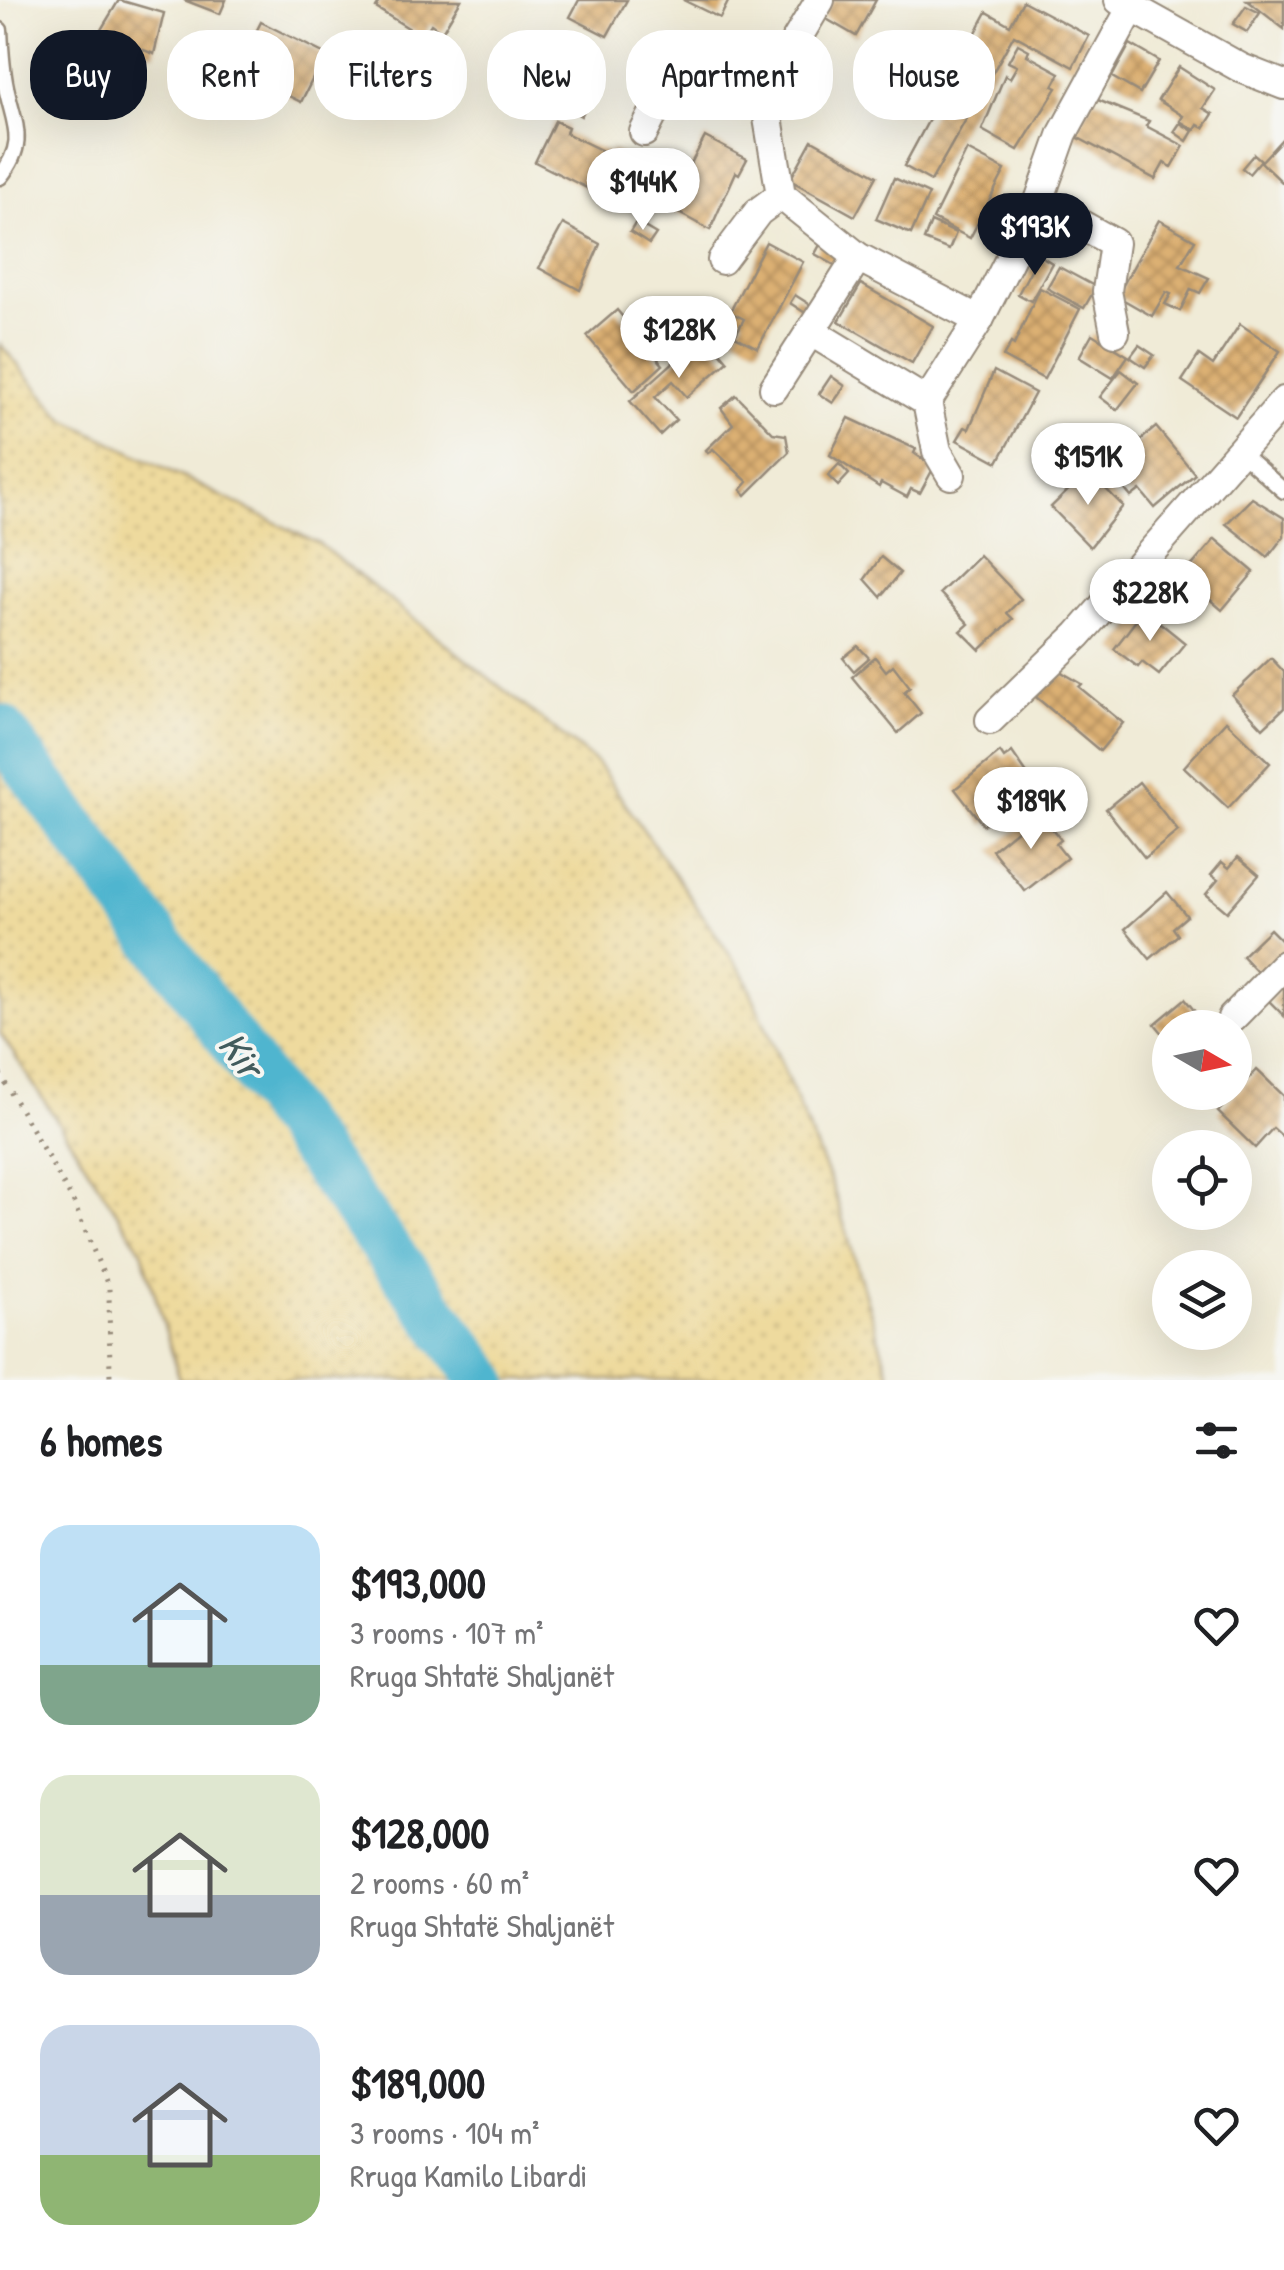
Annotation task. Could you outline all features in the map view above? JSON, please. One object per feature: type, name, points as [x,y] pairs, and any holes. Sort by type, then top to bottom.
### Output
[{"type":"street","points":[[802,30],[820,0]]},
{"type":"street","points":[[926,402],[979,320],[1039,201],[1063,133],[1126,4],[1240,68],[1284,85]]},
{"type":"street","points":[[644,132],[650,120]]},
{"type":"street","points":[[768,120],[781,194],[858,257],[979,320]]},
{"type":"street","points":[[722,260],[758,212],[781,194]]},
{"type":"street","points":[[1039,201],[1114,244],[1107,291],[1115,332]]},
{"type":"street","points":[[774,388],[858,257]]},
{"type":"street","points":[[810,331],[926,402],[938,451],[952,475]]},
{"type":"street","points":[[990,720],[1078,635],[1284,401]]},
{"type":"street","points":[[1240,1010],[1284,965]]},
{"type":"lane","points":[[0,30],[3,94],[20,130],[12,162],[0,178]]},
{"type":"lane","points":[[1239,451],[1284,491]]},
{"type":"path","points":[[0,1074],[73,1201],[109,1288],[110,1380]]},
{"type":"sand","points":[[0,344],[64,419],[319,544],[598,764],[744,975],[833,1188],[891,1380],[180,1380],[142,1251],[0,1033]]},
{"type":"building","points":[[119,0],[164,13],[154,54],[147,51],[147,30],[101,30]]},
{"type":"building","points":[[184,0],[226,0],[220,14]]},
{"type":"building","points":[[381,0],[461,0],[443,30],[431,24],[427,30],[412,30],[376,8]]},
{"type":"building","points":[[579,0],[627,0],[607,36],[606,30],[595,30],[570,17]]},
{"type":"building","points":[[683,0],[729,0],[720,18]]},
{"type":"building","points":[[833,0],[876,0],[853,34],[823,17]]},
{"type":"building","points":[[1247,0],[1284,0],[1284,29]]},
{"type":"building","points":[[1023,1],[1089,36],[1073,67],[1014,35],[995,68],[995,30],[977,30],[987,12],[1010,25]]},
{"type":"building","points":[[1246,6],[1260,13],[1247,32],[1233,24]]},
{"type":"building","points":[[261,22],[277,30],[257,30]]},
{"type":"building","points":[[294,38],[314,48],[314,76],[301,102],[294,98]]},
{"type":"building","points":[[1018,44],[1029,50],[1027,55],[1060,73],[1053,86],[1057,88],[1018,150],[982,130],[986,120],[995,120],[995,99],[1005,75],[1010,78],[1017,66],[1008,62]]},
{"type":"building","points":[[1130,44],[1159,61],[1140,93],[1112,77]]},
{"type":"building","points":[[1179,67],[1215,90],[1203,108],[1213,114],[1204,128],[1198,125],[1195,130],[1180,121],[1183,116],[1158,100]]},
{"type":"building","points":[[1093,98],[1149,121],[1146,126],[1184,146],[1172,167],[1164,163],[1155,179],[1073,135]]},
{"type":"building","points":[[929,120],[966,120],[931,181],[904,166]]},
{"type":"building","points":[[555,121],[568,127],[566,133],[609,154],[612,150],[624,156],[603,196],[535,162]]},
{"type":"building","points":[[1180,123],[1193,131],[1187,141],[1174,132]]},
{"type":"building","points":[[705,137],[747,159],[739,174],[736,172],[710,230],[668,207]]},
{"type":"building","points":[[1284,137],[1284,184],[1261,162]]},
{"type":"building","points":[[812,140],[877,176],[855,216],[790,180]]},
{"type":"building","points":[[967,150],[1005,170],[970,238],[933,219]]},
{"type":"building","points":[[1254,154],[1261,160],[1249,174],[1242,168]]},
{"type":"building","points":[[894,178],[929,194],[911,234],[876,219]]},
{"type":"building","points":[[1159,220],[1195,240],[1180,265],[1209,278],[1200,293],[1191,289],[1180,311],[1165,304],[1171,294],[1166,292],[1152,316],[1117,296]]},
{"type":"building","points":[[636,222],[656,234],[649,244],[630,232]]},
{"type":"building","points":[[931,222],[956,233],[949,250],[924,240]]},
{"type":"building","points":[[563,224],[600,244],[580,290],[539,268]]},
{"type":"building","points":[[766,242],[803,262],[758,348],[735,336],[744,319],[730,312]]},
{"type":"building","points":[[821,243],[844,255],[838,267],[815,254]]},
{"type":"building","points":[[1039,255],[1052,263],[1031,301],[1018,294]]},
{"type":"building","points":[[1059,267],[1096,287],[1084,308],[1047,288]]},
{"type":"building","points":[[861,284],[933,326],[912,363],[839,321]]},
{"type":"building","points":[[1040,288],[1080,309],[1044,379],[1003,357],[1011,343],[1014,345]]},
{"type":"building","points":[[795,295],[812,306],[807,314],[790,303]]},
{"type":"building","points":[[617,310],[663,365],[634,391],[587,336]]},
{"type":"building","points":[[1240,324],[1280,351],[1236,417],[1182,381],[1199,355],[1213,365]]},
{"type":"building","points":[[705,334],[728,361],[687,397],[673,381],[655,397],[676,420],[660,435],[630,401]]},
{"type":"building","points":[[1092,334],[1128,356],[1113,378],[1079,357]]},
{"type":"building","points":[[1139,345],[1154,355],[1145,367],[1130,357]]},
{"type":"building","points":[[1121,370],[1138,383],[1117,410],[1100,397]]},
{"type":"building","points":[[994,371],[1035,393],[998,462],[957,440],[965,427],[969,429]]},
{"type":"building","points":[[831,376],[845,386],[833,403],[819,394]]},
{"type":"building","points":[[736,395],[773,433],[786,435],[789,452],[746,495],[741,490],[748,482],[713,449],[708,453],[706,450],[733,424],[721,408]]},
{"type":"building","points":[[849,418],[916,449],[914,453],[934,467],[920,493],[911,489],[907,497],[881,483],[879,487],[830,455]]},
{"type":"building","points":[[1156,427],[1195,474],[1155,508],[1140,490],[1131,497],[1107,468]]},
{"type":"building","points":[[839,464],[849,474],[838,486],[828,476]]},
{"type":"building","points":[[1088,471],[1123,506],[1090,547],[1051,507]]},
{"type":"building","points":[[1252,498],[1284,518],[1284,536],[1268,557],[1226,524]]},
{"type":"building","points":[[1215,539],[1254,572],[1222,610],[1183,576]]},
{"type":"building","points":[[979,555],[1021,599],[1007,613],[1013,619],[980,650],[961,631],[969,624],[940,593]]},
{"type":"building","points":[[881,557],[900,573],[881,597],[865,579]]},
{"type":"building","points":[[1144,610],[1185,643],[1159,675],[1142,662],[1138,667],[1114,649]]},
{"type":"building","points":[[858,646],[869,658],[854,671],[843,658]]},
{"type":"building","points":[[875,657],[886,671],[893,665],[910,687],[904,692],[921,713],[898,733],[852,677]]},
{"type":"building","points":[[1271,658],[1284,672],[1284,708],[1263,728],[1232,695]]},
{"type":"building","points":[[1058,670],[1082,684],[1079,687],[1123,723],[1100,751],[1036,697]]},
{"type":"building","points":[[1226,721],[1270,763],[1228,808],[1184,767]]},
{"type":"building","points":[[1000,752],[1004,758],[1012,752],[1034,784],[983,825],[955,789]]},
{"type":"building","points":[[1139,782],[1178,831],[1145,858],[1106,809]]},
{"type":"building","points":[[1039,812],[1061,840],[1056,844],[1067,858],[1025,891],[992,850]]},
{"type":"building","points":[[1238,857],[1259,875],[1227,912],[1206,894],[1218,880],[1211,875],[1222,862],[1229,868]]},
{"type":"building","points":[[1167,892],[1187,916],[1173,928],[1178,935],[1150,959],[1125,929]]},
{"type":"building","points":[[1270,929],[1284,943],[1284,954],[1261,976],[1242,956]]},
{"type":"building","points":[[1284,985],[1284,1016],[1269,1001]]},
{"type":"building","points":[[1185,999],[1194,1010],[1172,1010]]},
{"type":"building","points":[[1257,1070],[1284,1096],[1284,1138],[1273,1128],[1255,1148],[1252,1130],[1236,1130],[1218,1112],[1252,1110],[1252,1075]]},
{"type":"waterway","name":"Kir","points":[[0,729],[484,1380]]}]
